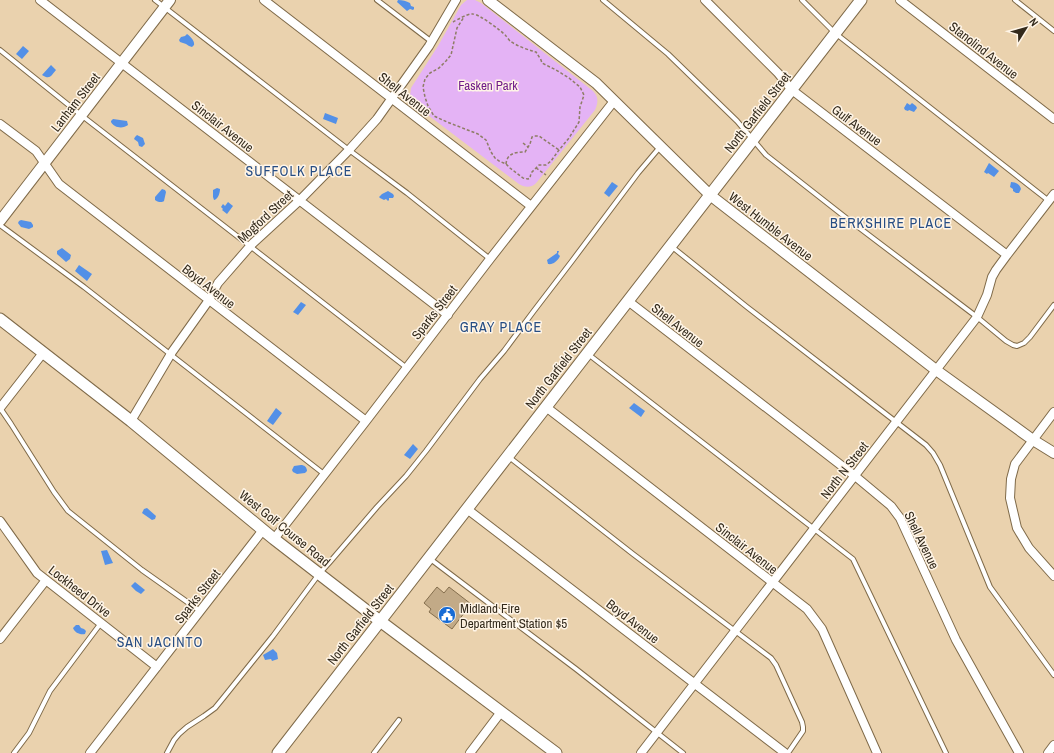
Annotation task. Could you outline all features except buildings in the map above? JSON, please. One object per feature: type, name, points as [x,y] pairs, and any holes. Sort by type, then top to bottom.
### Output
[{"type":"main road","name":"North Garfield Street","points":[[278,753],[861,0]]},
{"type":"main road","name":"West Golf Course Road","points":[[0,320],[132,421],[274,539],[380,621],[556,753]]},
{"type":"street","name":"Sinclair Avenue","points":[[40,0],[448,315]]},
{"type":"street","name":"Shell Avenue","points":[[264,0],[531,206]]},
{"type":"street","name":"Mogford Street","points":[[132,421],[170,355],[209,300],[218,283],[250,246],[300,200],[377,119],[432,42],[456,0]]},
{"type":"street","name":"West Humble Avenue","points":[[488,0],[596,83],[710,195],[936,370],[1033,440],[1054,453]]},
{"type":"street","name":"Gulf Avenue","points":[[705,0],[778,73],[792,90],[1007,255]]},
{"type":"street","name":"Stanolind Avenue","points":[[900,0],[1054,119]]},
{"type":"street","name":"Lanham Street","points":[[0,221],[167,4]]},
{"type":"street","name":"Sparks Street","points":[[274,539],[614,101]]},
{"type":"street","name":"Boyd Avenue","points":[[0,124],[36,151],[59,184],[366,421]]},
{"type":"street","name":"North N Street","points":[[641,753],[977,318],[992,277],[1007,255],[1052,198]]},
{"type":"street","name":"Shell Avenue","points":[[628,301],[855,476],[891,506],[900,518],[956,640],[1019,753]]},
{"type":"street","points":[[0,408],[43,353]]},
{"type":"street","name":"Sinclair Avenue","points":[[546,407],[807,609],[822,629],[875,752]]},
{"type":"street","points":[[1054,412],[1015,464],[1011,479],[1010,498],[1017,528],[1029,548],[1054,576]]},
{"type":"street","name":"Boyd Avenue","points":[[467,509],[785,753]]},
{"type":"street","name":"Lockheed Drive","points":[[1,525],[37,573],[157,667]]},
{"type":"street","name":"Sparks Street","points":[[90,753],[263,530]]},
{"type":"street","points":[[0,639],[46,580]]},
{"type":"street","points":[[470,753],[501,712]]},
{"type":"street","points":[[1048,753],[1054,745]]},
{"type":"lane","points":[[155,0],[167,4],[349,150],[407,193],[490,259]]},
{"type":"lane","points":[[377,0],[432,42]]},
{"type":"lane","points":[[603,0],[668,54],[737,121],[766,155],[845,218],[1006,341],[1017,346],[1024,343],[1054,305]]},
{"type":"lane","points":[[802,0],[835,33],[1052,198]]},
{"type":"lane","points":[[1014,0],[1054,30]]},
{"type":"lane","points":[[0,50],[81,115],[407,368]]},
{"type":"lane","points":[[167,753],[174,740],[187,727],[215,708],[319,574],[406,476],[660,146]]},
{"type":"lane","points":[[0,225],[84,287],[324,474]]},
{"type":"lane","points":[[671,245],[747,307],[926,445],[940,465],[990,587],[1054,675]]},
{"type":"lane","points":[[587,354],[853,559],[946,753]]},
{"type":"lane","points":[[0,408],[12,424],[54,492],[68,511],[142,570],[200,612]]},
{"type":"lane","points":[[508,456],[771,658],[776,665],[803,727],[803,731],[788,753]]},
{"type":"lane","points":[[429,558],[576,669],[682,753]]},
{"type":"lane","points":[[14,753],[29,733],[50,691],[100,623]]},
{"type":"lane","points":[[374,753],[399,720]]},
{"type":"path","points":[[474,13],[500,30],[510,40],[528,50],[536,52],[542,63],[556,70],[580,87],[584,95],[580,107],[579,122],[569,138],[558,150],[551,161],[546,165],[539,165],[531,173],[530,178],[526,179],[506,164],[495,158],[486,140],[478,134],[434,116],[425,97],[423,87],[425,79],[430,73],[439,68],[446,61],[450,55],[457,28],[464,17],[474,13]]},
{"type":"path","points":[[506,164],[509,156],[515,152],[525,152],[534,136],[539,136],[558,150]]},
{"type":"path","points":[[523,144],[528,147]]},
{"type":"path","points":[[536,168],[552,180]]},
{"type":"green space","name":"Fasken Park","points":[[467,0],[475,0],[481,3],[593,91],[597,98],[595,110],[537,182],[531,186],[526,187],[519,184],[416,106],[411,100],[411,88],[438,46],[461,5]]},
{"type":"water","points":[[398,0],[410,3],[414,9],[407,11],[397,2]]},
{"type":"water","points":[[187,34],[194,42],[192,47],[180,42],[179,40]]},
{"type":"water","points":[[23,46],[29,51],[22,59],[16,54]]},
{"type":"water","points":[[51,65],[56,70],[51,76],[47,77],[42,75]]},
{"type":"water","points":[[907,103],[910,105],[912,103],[916,106],[917,108],[914,112],[905,110],[904,108]]},
{"type":"water","points":[[325,113],[338,118],[336,124],[323,119]]},
{"type":"water","points":[[113,119],[127,121],[128,125],[124,127],[116,127],[111,122]]},
{"type":"water","points":[[137,135],[143,138],[145,144],[142,147],[139,146],[138,142],[134,139]]},
{"type":"water","points":[[989,163],[999,171],[994,177],[984,172]]},
{"type":"water","points":[[612,182],[618,186],[609,197],[604,193]]},
{"type":"water","points":[[1011,182],[1020,186],[1021,189],[1019,193],[1013,191],[1010,187]]},
{"type":"water","points":[[217,188],[220,189],[220,192],[218,197],[214,200],[213,190]]},
{"type":"water","points":[[162,189],[166,192],[164,201],[158,202],[155,200],[155,197]]},
{"type":"water","points":[[388,191],[393,194],[393,198],[389,198],[388,201],[379,197],[382,194]]},
{"type":"water","points":[[228,202],[233,206],[227,214],[221,207],[223,204],[225,206]]},
{"type":"water","points":[[21,220],[31,222],[33,227],[29,229],[21,227],[18,223]]},
{"type":"water","points":[[62,248],[71,255],[70,259],[66,262],[57,254],[57,251]]},
{"type":"water","points":[[557,251],[559,251],[559,258],[553,263],[548,264],[547,260],[557,253]]},
{"type":"water","points":[[79,265],[92,274],[87,281],[75,271]]},
{"type":"water","points":[[301,302],[306,305],[298,315],[293,312]]},
{"type":"water","points":[[634,403],[645,411],[641,417],[629,408]]},
{"type":"water","points":[[276,408],[282,413],[273,425],[267,421]]},
{"type":"water","points":[[413,444],[418,449],[410,459],[404,455]]},
{"type":"water","points":[[301,465],[306,468],[307,471],[305,473],[297,474],[293,472],[292,470],[294,466]]},
{"type":"water","points":[[147,508],[156,516],[155,519],[152,520],[142,513],[144,509]]},
{"type":"water","points":[[107,550],[113,563],[105,565],[101,551]]},
{"type":"water","points":[[135,582],[145,590],[141,594],[131,586]]},
{"type":"water","points":[[76,625],[79,625],[86,631],[85,634],[80,634],[75,631],[73,628]]},
{"type":"water","points":[[273,649],[277,653],[278,659],[272,661],[271,659],[265,660],[263,655]]},
{"type":"place","name":"Midland Fire Department Station $5","points":[[447,615]]},
{"type":"district","name":"SUFFOLK PLACE","points":[[299,171]]},
{"type":"district","name":"BERKSHIRE PLACE","points":[[891,223]]},
{"type":"district","name":"GRAY PLACE","points":[[501,327]]},
{"type":"district","name":"SAN JACINTO","points":[[160,642]]}]
